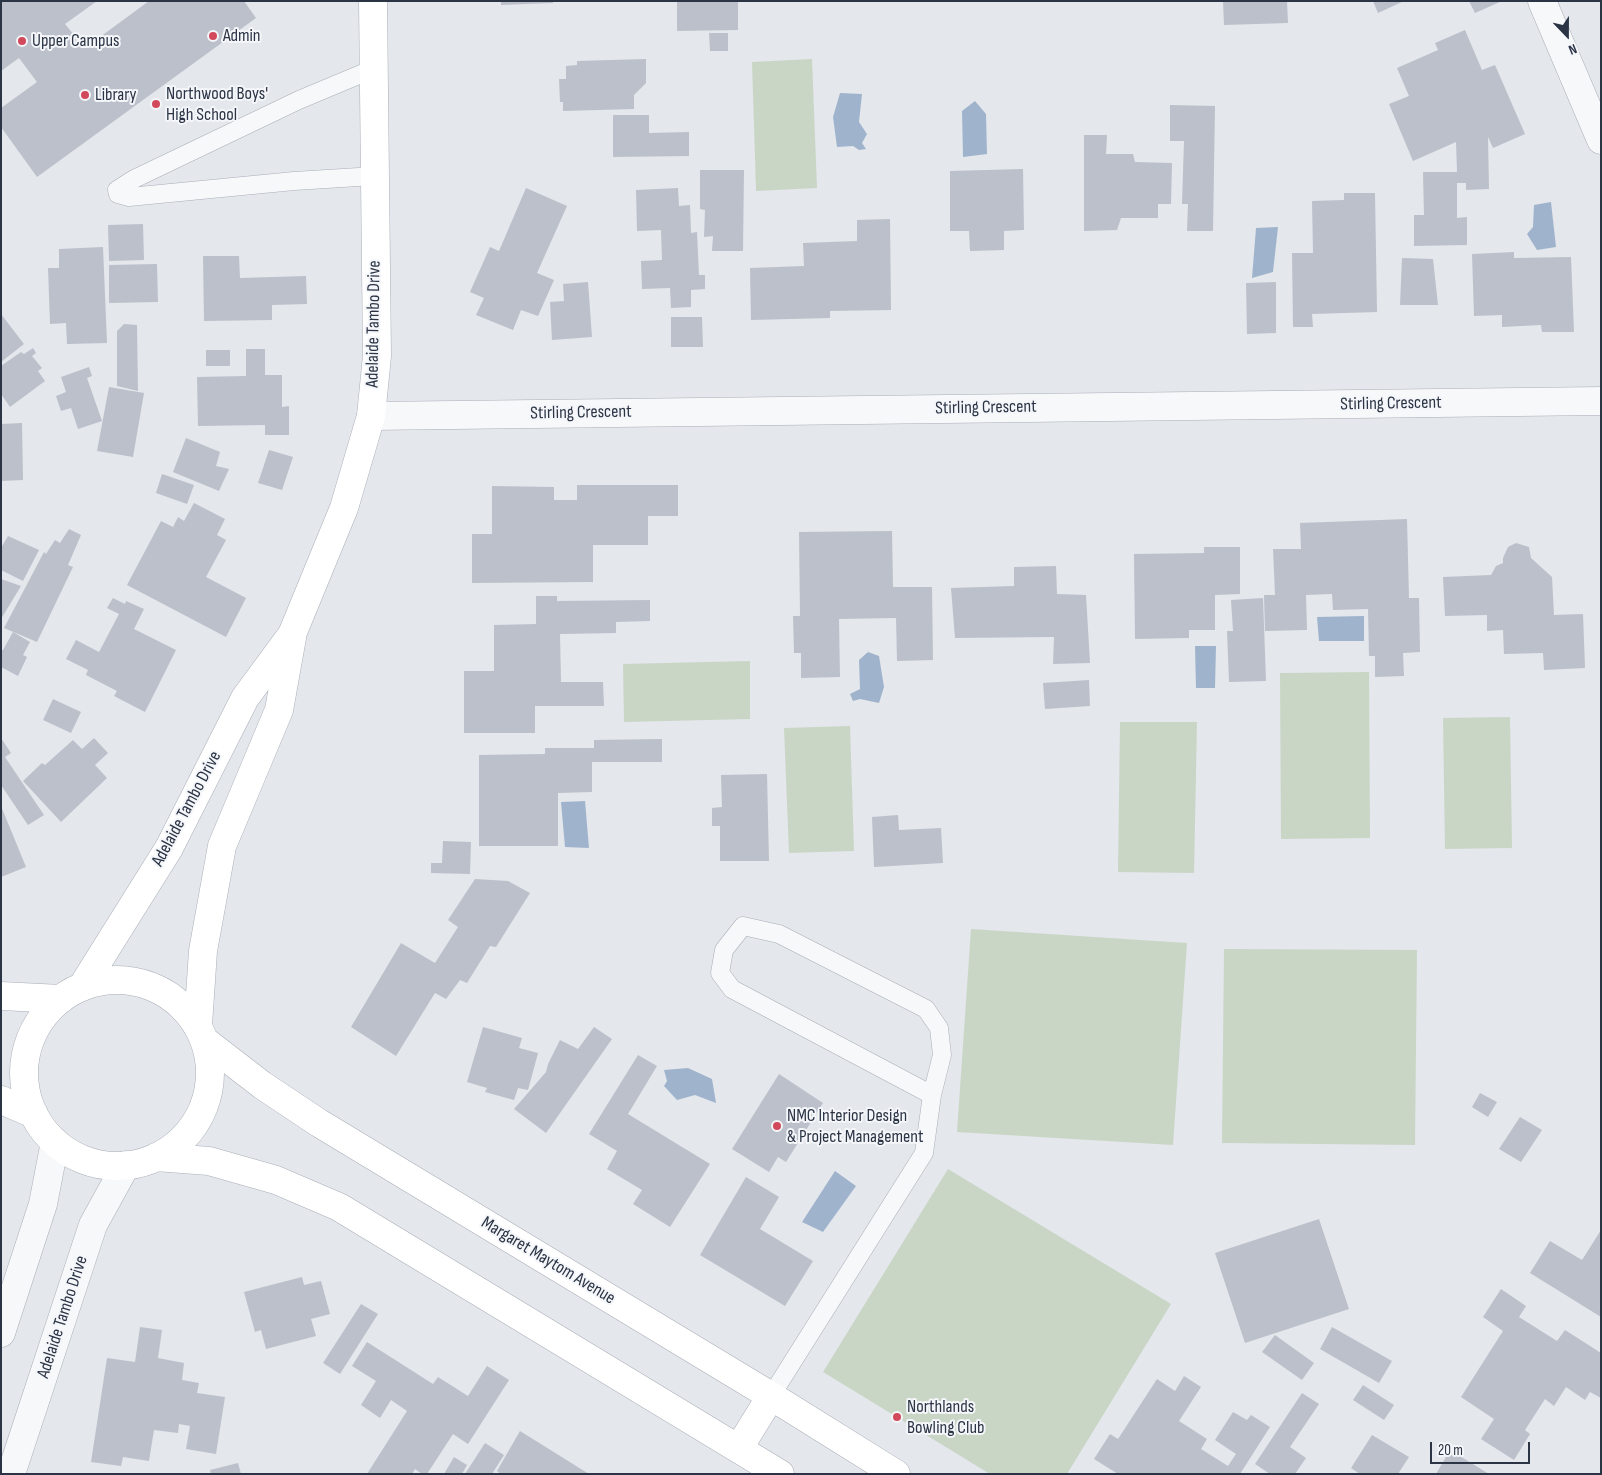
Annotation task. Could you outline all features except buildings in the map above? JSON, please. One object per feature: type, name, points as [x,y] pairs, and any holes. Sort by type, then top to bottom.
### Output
[{"type":"street","name":"Adelaide Tambo Drive","points":[[201,1033],[203,951],[222,846],[278,710],[294,632],[344,508],[371,416],[377,356],[372,1]]},
{"type":"street","points":[[1542,1],[1601,140]]},
{"type":"street","name":"Stirling Crescent","points":[[371,416],[1601,401]]},
{"type":"street","name":"Adelaide Tambo Drive","points":[[156,1157],[126,1165],[107,1165],[88,1161],[71,1153],[55,1142],[43,1129],[34,1114],[26,1090],[24,1065],[30,1040],[42,1018],[71,993],[169,848],[245,698],[294,632]]},
{"type":"street","name":"Margaret Maytom Avenue","points":[[71,993],[107,981],[134,981],[159,990],[180,1004],[201,1033],[262,1085],[319,1123],[771,1396],[896,1474]]},
{"type":"street","points":[[1,996],[71,993]]},
{"type":"street","points":[[156,1157],[174,1147],[188,1133],[199,1117],[207,1099],[210,1080],[210,1060],[201,1033]]},
{"type":"street","points":[[1,1100],[34,1114]]},
{"type":"street","points":[[1,1333],[42,1204],[55,1142]]},
{"type":"street","points":[[156,1157],[209,1161],[276,1180],[339,1207],[780,1474]]},
{"type":"street","name":"Adelaide Tambo Drive","points":[[11,1474],[93,1226],[126,1165]]},
{"type":"street","points":[[739,1448],[771,1396]]},
{"type":"lane","points":[[373,69],[299,100],[134,179],[117,190],[118,194],[129,197],[294,181],[375,176]]},
{"type":"lane","points":[[771,1396],[924,1153],[932,1095],[942,1055],[939,1028],[926,1009],[779,934],[744,926],[724,950],[720,973],[732,989],[932,1095]]},
{"type":"green space","points":[[812,59],[817,188],[756,191],[752,62]]},
{"type":"green space","points":[[750,661],[750,719],[624,722],[623,664]]},
{"type":"green space","points":[[1369,672],[1370,838],[1281,839],[1280,673]]},
{"type":"green space","points":[[1510,717],[1512,848],[1445,849],[1443,718]]},
{"type":"green space","points":[[1120,722],[1197,722],[1194,873],[1118,872]]},
{"type":"green space","points":[[850,726],[854,851],[789,853],[784,728]]},
{"type":"green space","points":[[971,929],[1187,943],[1173,1145],[957,1132]]},
{"type":"green space","points":[[1224,949],[1417,950],[1415,1145],[1222,1143]]},
{"type":"green space","points":[[948,1169],[1171,1304],[1067,1474],[990,1474],[823,1372]]},
{"type":"water","points":[[840,93],[862,94],[859,122],[867,134],[862,143],[866,149],[859,150],[853,146],[837,147],[833,117]]},
{"type":"water","points":[[975,101],[986,114],[987,154],[963,157],[962,111]]},
{"type":"water","points":[[1551,202],[1556,247],[1537,250],[1527,234],[1533,227],[1534,205]]},
{"type":"water","points":[[1278,227],[1273,272],[1252,278],[1256,228]]},
{"type":"water","points":[[1364,616],[1364,641],[1319,641],[1317,617]]},
{"type":"water","points":[[1195,646],[1216,646],[1215,688],[1196,688]]},
{"type":"water","points":[[868,652],[879,656],[884,687],[879,703],[860,699],[853,701],[850,694],[860,689],[859,660]]},
{"type":"water","points":[[585,801],[589,848],[565,847],[561,802]]},
{"type":"water","points":[[688,1068],[712,1079],[716,1103],[695,1095],[677,1100],[664,1086],[667,1081],[664,1070]]},
{"type":"water","points":[[835,1171],[856,1186],[823,1232],[802,1222]]},
{"type":"place","name":"Admin","points":[[213,36]]},
{"type":"place","name":"Upper Campus","points":[[22,41]]},
{"type":"place","name":"Library","points":[[85,95]]},
{"type":"place","name":"Northwood Boys' High School","points":[[156,104]]},
{"type":"place","name":"NMC Interior Design & Project Management","points":[[777,1126]]},
{"type":"place","name":"Northlands Bowling Club","points":[[897,1417]]}]
